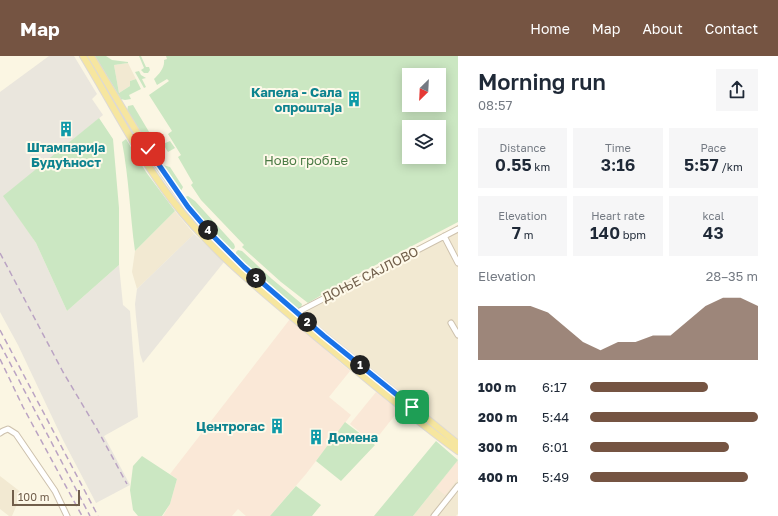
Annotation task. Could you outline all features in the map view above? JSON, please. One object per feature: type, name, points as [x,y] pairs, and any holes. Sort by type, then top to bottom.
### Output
[{"type":"main road","points":[[83,56],[148,165],[172,199],[199,232],[230,263],[267,296],[375,386],[458,448]]},
{"type":"main road","points":[[91,56],[151,155],[188,207],[212,235],[244,267],[296,313],[458,448]]},
{"type":"street","name":"ДОЊЕ САЈЛОВО","points":[[296,313],[458,228]]},
{"type":"street","points":[[444,236],[458,263]]},
{"type":"street","points":[[451,323],[458,335]]},
{"type":"street","points":[[0,433],[3,430],[8,429],[16,434],[55,491],[67,516]]},
{"type":"street","points":[[434,516],[458,486]]},
{"type":"shaded area","points":[[49,56],[74,56],[97,94],[92,99],[103,115],[4,196],[36,243],[67,311],[119,265],[123,305],[130,311],[138,417],[104,436],[130,485],[96,503],[63,440],[18,345],[0,312],[0,92]]},
{"type":"shaded area","points":[[128,63],[136,79],[130,81],[130,86],[119,93],[114,65]]},
{"type":"shaded area","points":[[175,211],[194,234],[137,289],[132,272],[135,251]]},
{"type":"shaded area","points":[[458,225],[458,439],[298,310]]},
{"type":"shaded area","points":[[194,234],[224,262],[143,363],[140,354],[136,317],[135,304],[137,289]]},
{"type":"shaded area","points":[[290,319],[350,371],[329,397],[351,415],[306,474],[270,516],[246,516],[238,509],[232,516],[163,516],[170,504],[177,479],[170,474]]},
{"type":"shaded area","points":[[376,392],[399,410],[373,443],[350,424]]},
{"type":"shaded area","points":[[458,460],[458,514],[456,516],[413,516]]},
{"type":"shaded area","points":[[456,463],[458,464],[458,479],[445,495],[436,488]]},
{"type":"shaded area","points":[[0,476],[22,493],[12,516],[9,516],[0,509]]},
{"type":"green space","points":[[95,56],[106,56],[112,60],[128,62],[114,65],[119,93],[130,86],[130,81],[136,79],[141,89],[129,95],[131,99],[121,99]]},
{"type":"green space","points":[[139,56],[141,56],[146,67],[149,67],[150,70],[148,73],[144,73],[141,70],[144,68]]},
{"type":"green space","name":"Ново гробље","points":[[166,56],[458,56],[458,222],[347,280],[308,303],[281,282],[242,247],[244,245],[201,200],[191,185],[193,183],[178,157],[181,155],[168,134],[172,131],[149,95],[169,81],[167,79],[157,85],[154,79],[163,68],[164,60],[167,59]]},
{"type":"green space","points":[[139,71],[141,75],[146,78],[142,79],[146,87],[144,88],[135,72]]},
{"type":"green space","points":[[133,105],[164,157],[163,161],[159,160],[155,156],[127,111],[128,106]]},
{"type":"green space","points":[[99,118],[113,139],[119,208],[119,265],[67,311],[36,243],[3,196]]},
{"type":"green space","points":[[126,139],[146,172],[175,211],[135,251],[122,142]]},
{"type":"green space","points":[[170,141],[175,148],[168,152],[163,144]]},
{"type":"green space","points":[[162,166],[170,167],[183,187],[181,191]]},
{"type":"green space","points":[[188,196],[195,201],[234,244],[234,249],[229,250],[201,219],[185,199],[185,197]]},
{"type":"green space","points":[[238,250],[242,251],[302,304],[301,308],[296,308],[272,289],[236,255]]},
{"type":"green space","points":[[345,422],[375,445],[341,481],[316,461]]},
{"type":"green space","points":[[436,441],[458,460],[413,516],[374,516]]},
{"type":"green space","points":[[142,456],[177,479],[170,504],[162,516],[138,516],[133,510],[130,490],[133,466]]},
{"type":"green space","points":[[296,486],[321,505],[312,516],[270,516]]},
{"type":"railway","points":[[0,253],[63,372],[97,429],[127,484]]},
{"type":"railway","points":[[0,330],[98,516]]},
{"type":"railway","points":[[0,344],[90,516]]},
{"type":"railway","points":[[0,359],[23,407],[82,516]]},
{"type":"place","name":"Капела - Сала опроштаја","points":[[354,99]]},
{"type":"place","name":"Штампарија Будућност","points":[[66,129]]},
{"type":"place","name":"Центрогас","points":[[277,426]]},
{"type":"place","name":"Домена","points":[[316,437]]},
{"type":"route","points":[[148,149],[158,166],[200,222],[244,267],[324,336],[412,407]]}]
